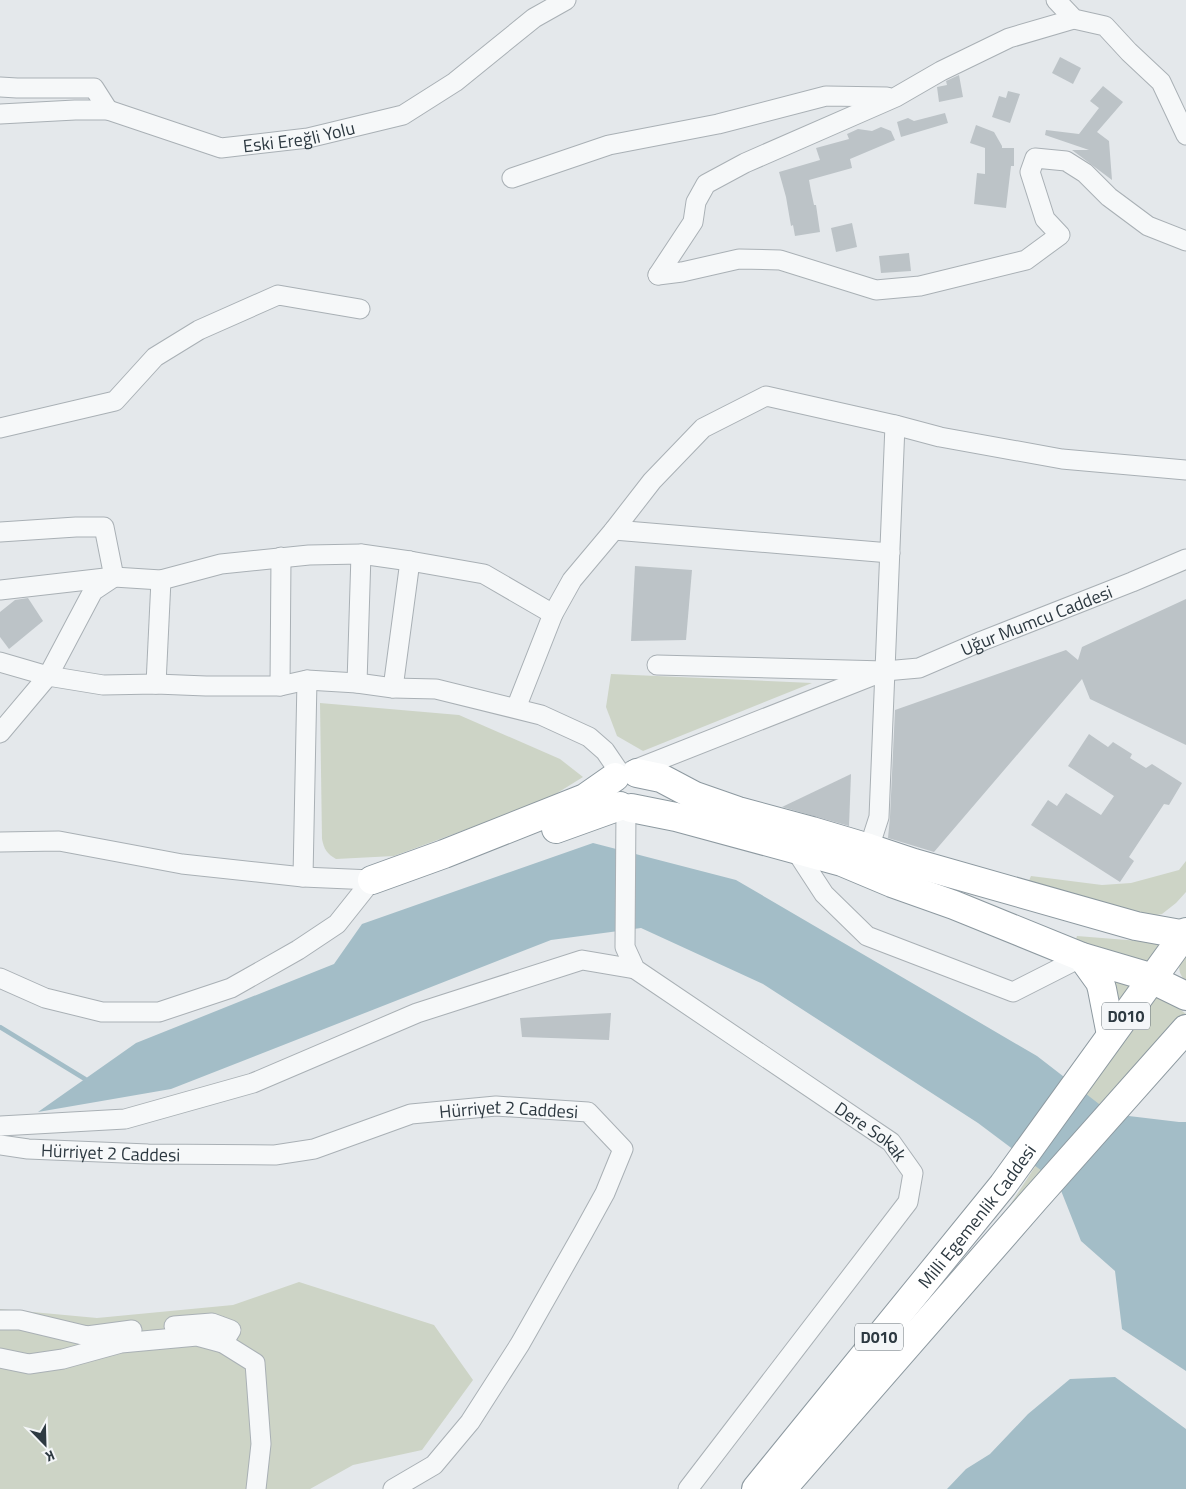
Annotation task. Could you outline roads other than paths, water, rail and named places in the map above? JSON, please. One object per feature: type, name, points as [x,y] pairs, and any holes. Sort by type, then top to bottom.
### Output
[{"type":"highway","points":[[372,880],[389,884],[415,881],[473,862],[569,824],[626,807],[637,806],[645,798],[647,792],[645,781],[626,774]]},
{"type":"highway","points":[[372,880],[460,848],[585,798],[626,774],[662,778],[695,796],[738,811],[1136,926],[1186,930]]},
{"type":"highway","points":[[626,807],[676,817],[842,862],[1082,957],[1153,980],[1186,996]]},
{"type":"highway","name":"Milli Egemenlik Caddesi","points":[[756,1489],[1003,1185],[1153,980],[1186,930]]},
{"type":"highway","points":[[1082,957],[1100,982],[1102,989],[1105,1044]]},
{"type":"highway","name":"Milli Egemenlik Caddesi","points":[[782,1489],[1186,1029]]},
{"type":"street","name":"Eski Ereğli Yolu","points":[[0,114],[108,110],[221,148],[308,138],[403,115],[455,82],[534,18],[566,0]]},
{"type":"street","points":[[1056,0],[1074,19]]},
{"type":"street","points":[[1186,135],[1161,82],[1105,26],[1074,19],[1009,38],[941,71],[896,97],[745,163],[706,184],[696,202],[693,222],[658,275],[682,272],[739,259],[780,260],[876,290],[920,286],[1026,260],[1060,235],[1045,219],[1030,172],[1035,158],[1066,161],[1085,173],[1109,197],[1148,226],[1186,241]]},
{"type":"street","points":[[0,87],[94,88],[108,110]]},
{"type":"street","points":[[512,178],[608,145],[718,124],[826,96],[896,97]]},
{"type":"street","points":[[0,428],[114,401],[155,357],[199,330],[278,295],[360,309]]},
{"type":"street","points":[[516,708],[553,614],[572,580],[652,481],[703,428],[766,396],[940,437],[1062,459],[1186,470]]},
{"type":"street","points":[[869,848],[879,817],[895,425]]},
{"type":"street","points":[[0,532],[104,527],[114,577]]},
{"type":"street","points":[[614,530],[890,553]]},
{"type":"street","points":[[0,590],[114,577],[161,580],[221,564],[282,557],[361,554],[484,574],[553,614]]},
{"type":"street","points":[[357,683],[361,554]]},
{"type":"street","points":[[280,686],[282,557]]},
{"type":"street","name":"Uğur Mumcu Caddesi","points":[[885,671],[919,668],[1186,559]]},
{"type":"street","points":[[393,688],[410,561]]},
{"type":"street","points":[[0,733],[48,676],[92,590],[114,577]]},
{"type":"street","points":[[156,684],[161,580]]},
{"type":"street","points":[[0,662],[48,676],[103,685],[280,686],[307,680],[357,683],[393,688],[436,689],[541,715],[589,738],[605,751],[626,774],[885,671]]},
{"type":"street","points":[[657,665],[885,671]]},
{"type":"street","points":[[303,878],[307,680]]},
{"type":"street","points":[[626,807],[625,947],[635,969]]},
{"type":"street","points":[[0,842],[59,841],[182,864],[303,878],[372,880]]},
{"type":"street","points":[[794,848],[824,894],[867,936],[1013,992],[1082,957]]},
{"type":"street","points":[[0,978],[45,998],[102,1012],[159,1012],[231,988],[298,950],[338,924],[372,880]]},
{"type":"street","points":[[0,1126],[125,1119],[252,1083],[417,1013],[582,960],[635,969]]},
{"type":"street","name":"Dere Sokak","points":[[635,969],[891,1142],[913,1173],[908,1202],[688,1489]]},
{"type":"street","name":"Hürriyet 2 Caddesi","points":[[0,1145],[28,1149],[148,1154],[275,1155],[314,1149],[411,1114],[496,1106],[588,1112],[623,1149],[605,1193],[520,1344],[470,1422],[434,1465],[393,1489]]},
{"type":"street","points":[[0,1320],[20,1320],[87,1336],[212,1323],[231,1330],[223,1343]]},
{"type":"street","points":[[0,1358],[29,1364],[63,1360],[122,1343],[165,1338],[197,1336],[223,1343],[255,1363],[262,1444],[256,1489]]},
{"type":"water","points":[[593,843],[736,880],[1037,1056],[1112,1114],[1186,1122],[1186,1371],[1122,1329],[1115,1271],[1081,1241],[1058,1183],[978,1123],[763,984],[641,928],[551,940],[171,1089],[38,1112],[136,1043],[334,964],[362,924]]},
{"type":"water","points":[[1115,1377],[1186,1429],[1186,1489],[947,1489],[966,1469],[990,1454],[1028,1414],[1070,1379]]},
{"type":"waterway","points":[[0,1027],[85,1079]]}]
